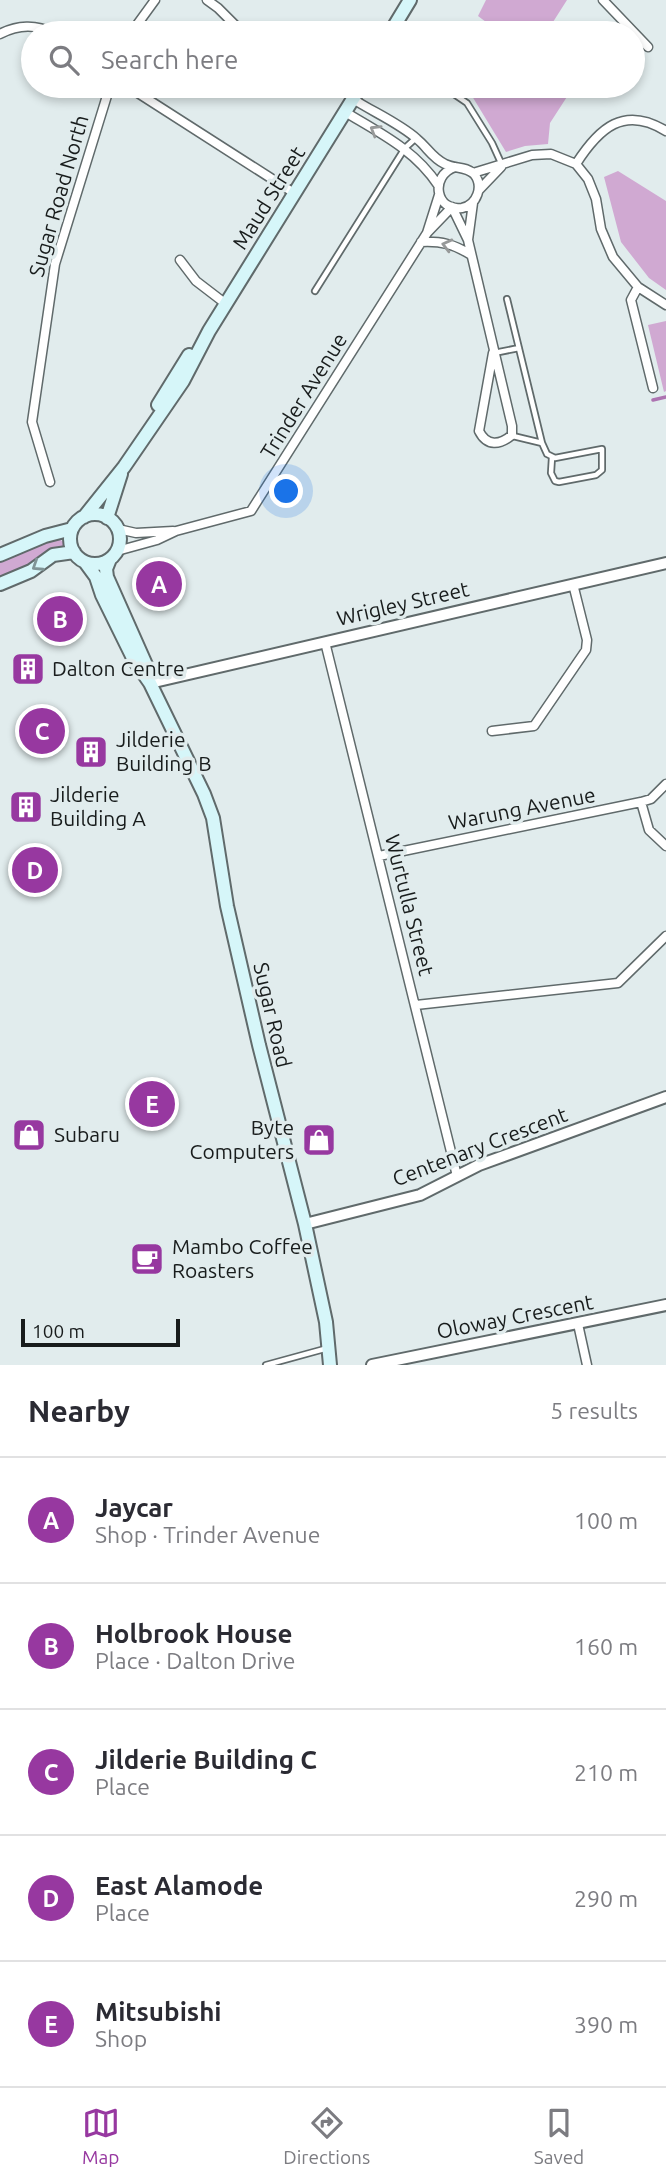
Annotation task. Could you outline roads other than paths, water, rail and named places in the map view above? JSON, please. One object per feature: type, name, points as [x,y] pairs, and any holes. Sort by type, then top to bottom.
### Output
[{"type":"main road","points":[[398,21],[411,0]]},
{"type":"main road","points":[[407,21],[419,0]]},
{"type":"main road","name":"Maud Street","points":[[84,517],[124,467],[147,431],[174,377],[209,331],[353,99]]},
{"type":"main road","name":"Maud Street","points":[[107,518],[124,467]]},
{"type":"main road","points":[[0,555],[45,536],[72,529],[84,517],[100,515],[107,518],[118,528],[120,536],[106,569],[107,577],[148,667],[150,683]]},
{"type":"main road","points":[[72,529],[70,537],[74,552],[97,578],[102,596],[134,660],[150,683]]},
{"type":"main road","points":[[0,584],[31,571],[53,555],[74,552]]},
{"type":"main road","points":[[85,562],[100,564],[114,555]]},
{"type":"main road","name":"Sugar Road","points":[[150,683],[213,818],[227,906],[258,1045],[305,1224],[330,1365]]},
{"type":"street","points":[[140,21],[155,0]]},
{"type":"street","points":[[207,0],[230,21]]},
{"type":"street","points":[[603,0],[623,21]]},
{"type":"street","points":[[0,34],[21,27]]},
{"type":"street","points":[[645,44],[648,47]]},
{"type":"street","name":"Sugar Road North","points":[[50,481],[32,422],[55,264],[106,98]]},
{"type":"street","points":[[146,98],[295,192]]},
{"type":"street","points":[[353,99],[416,138],[435,158],[473,173],[479,183],[479,190]]},
{"type":"street","points":[[345,112],[405,148],[428,170],[438,185],[443,201],[459,208],[472,203]]},
{"type":"street","points":[[576,164],[602,130],[624,121],[637,118],[652,122],[666,131]]},
{"type":"street","points":[[473,173],[532,155],[551,155],[576,164],[588,178],[596,199],[601,229],[613,257],[638,287],[666,305]]},
{"type":"street","points":[[468,240],[472,203],[479,190],[502,165]]},
{"type":"street","points":[[438,185],[444,173],[455,167]]},
{"type":"street","name":"Trinder Avenue","points":[[427,233],[439,195]]},
{"type":"street","points":[[452,207],[468,240],[512,426],[512,435],[502,443],[483,439],[479,431],[493,353]]},
{"type":"street","name":"Trinder Avenue","points":[[114,555],[176,531],[243,514],[256,506],[421,242],[452,207]]},
{"type":"street","points":[[421,242],[456,246],[471,256]]},
{"type":"street","points":[[180,260],[196,281],[226,304]]},
{"type":"street","points":[[638,287],[631,300],[653,388]]},
{"type":"street","name":"Trinder Avenue","points":[[118,528],[136,533],[176,531]]},
{"type":"street","name":"Wrigley Street","points":[[150,683],[666,563]]},
{"type":"street","points":[[492,731],[534,726],[586,650],[587,640],[573,584]]},
{"type":"street","name":"Wurtulla Street","points":[[325,642],[457,1177]]},
{"type":"street","name":"Warung Avenue","points":[[379,856],[641,802],[651,799],[666,784]]},
{"type":"street","points":[[641,802],[649,830],[666,846]]},
{"type":"street","points":[[416,1005],[618,983],[666,936]]},
{"type":"street","name":"Centenary Crescent","points":[[305,1224],[420,1195],[479,1165],[666,1097]]},
{"type":"street","name":"Oloway Crescent","points":[[372,1365],[666,1305]]},
{"type":"street","points":[[578,1325],[587,1365]]},
{"type":"lane","points":[[460,98],[467,103],[492,143],[502,165]]},
{"type":"lane","points":[[315,291],[405,148],[416,138]]},
{"type":"lane","points":[[507,299],[545,451],[552,457],[602,449],[602,470],[596,475],[559,482],[552,478],[552,457]]},
{"type":"lane","points":[[493,353],[519,348]]},
{"type":"lane","points":[[512,435],[542,443]]},
{"type":"lane","points":[[266,1365],[329,1348]]},
{"type":"waterway","points":[[653,400],[666,397]]},
{"type":"place","name":"Jaycar","points":[[159,584]]},
{"type":"place","name":"Holbrook House","points":[[60,619]]},
{"type":"place","name":"Dalton Centre","points":[[28,669]]},
{"type":"place","name":"Jilderie Building C","points":[[42,731]]},
{"type":"place","name":"Jilderie Building B","points":[[91,752]]},
{"type":"place","name":"Jilderie Building A","points":[[26,807]]},
{"type":"place","name":"East Alamode","points":[[35,870]]},
{"type":"place","name":"Mitsubishi","points":[[152,1104]]},
{"type":"place","name":"Subaru","points":[[29,1135]]},
{"type":"place","name":"Byte Computers","points":[[319,1140]]},
{"type":"place","name":"Mambo Coffee Roasters","points":[[147,1259]]}]
